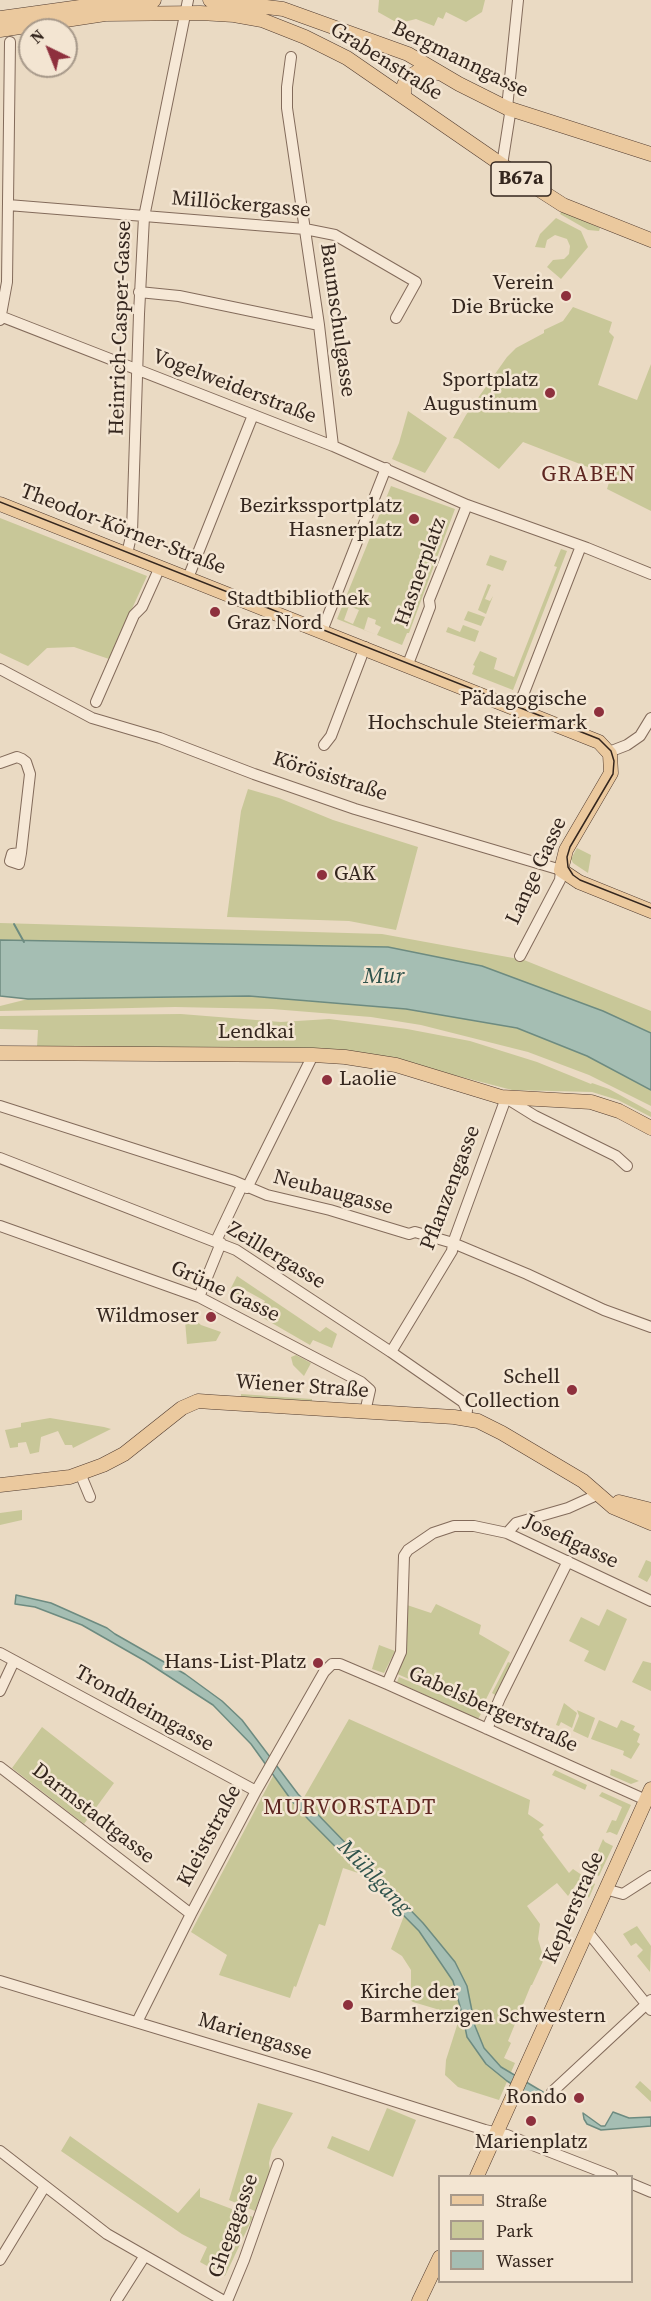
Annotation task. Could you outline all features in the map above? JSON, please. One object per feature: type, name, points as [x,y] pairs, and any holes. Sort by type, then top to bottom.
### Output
[{"type":"main road","points":[[0,18],[134,0],[154,0]]},
{"type":"main road","name":"Bergmanngasse","points":[[210,0],[283,9],[408,54],[507,108],[651,154]]},
{"type":"main road","name":"Grabenstraße","points":[[0,30],[105,14],[187,7],[262,20],[347,57],[563,205],[651,240]]},
{"type":"main road","points":[[300,35],[314,36],[349,51],[365,38]]},
{"type":"main road","points":[[404,95],[404,85],[409,77],[417,72],[440,73]]},
{"type":"main road","name":"Theodor-Körner-Straße","points":[[0,504],[592,738],[609,752]]},
{"type":"main road","name":"Lange Gasse","points":[[561,870],[566,850],[611,773],[609,752]]},
{"type":"main road","name":"Körösistraße","points":[[561,870],[579,882],[651,911]]},
{"type":"main road","name":"Lendkai","points":[[0,1053],[345,1057],[396,1065],[506,1098],[591,1102],[619,1111],[651,1128]]},
{"type":"main road","name":"Wiener Straße","points":[[0,1485],[70,1477],[80,1473],[124,1454],[170,1416],[198,1401],[466,1419],[483,1423],[583,1481],[613,1507],[651,1518]]},
{"type":"main road","name":"Keplerstraße","points":[[477,2175],[648,1795]]},
{"type":"main road","points":[[419,2301],[438,2261]]},
{"type":"street","points":[[502,165],[510,114],[507,108],[518,0]]},
{"type":"street","name":"Heinrich-Casper-Gasse","points":[[127,554],[132,532],[144,217],[187,7]]},
{"type":"street","points":[[0,318],[7,282],[8,205],[4,139],[10,42]]},
{"type":"street","name":"Baumschulgasse","points":[[291,57],[286,87],[287,108],[319,325],[333,446]]},
{"type":"street","name":"Millöckergasse","points":[[8,205],[305,229],[335,235],[415,281],[416,285],[396,318]]},
{"type":"street","points":[[140,292],[179,296],[319,325]]},
{"type":"street","name":"Vogelweiderstraße","points":[[0,318],[386,468]]},
{"type":"street","points":[[188,578],[253,415]]},
{"type":"street","points":[[322,631],[386,468]]},
{"type":"street","name":"Hasnerplatz","points":[[386,468],[467,505],[429,600],[430,607],[408,664]]},
{"type":"street","points":[[467,505],[651,574]]},
{"type":"street","points":[[518,708],[581,546]]},
{"type":"street","points":[[96,702],[134,615],[142,607],[160,567]]},
{"type":"street","points":[[324,745],[331,736],[365,647]]},
{"type":"street","name":"Körösistraße","points":[[0,669],[92,718],[160,738],[355,809],[561,870]]},
{"type":"street","points":[[609,752],[627,745],[640,736],[651,718]]},
{"type":"street","points":[[0,763],[17,757],[26,762],[30,774],[19,864],[10,861]]},
{"type":"street","name":"Lange Gasse","points":[[520,956],[560,880],[561,870]]},
{"type":"street","points":[[199,1297],[218,1242],[314,1055]]},
{"type":"street","name":"Lendkai","points":[[506,1098],[535,1116],[616,1156],[627,1166]]},
{"type":"street","name":"Pflanzengasse","points":[[391,1352],[452,1251],[506,1098]]},
{"type":"street","name":"Neubaugasse","points":[[0,1106],[245,1187],[409,1234],[415,1232],[453,1243],[604,1310],[651,1328]]},
{"type":"street","name":"Zeillergasse","points":[[0,1158],[236,1250],[463,1402],[466,1419]]},
{"type":"street","name":"Grüne Gasse","points":[[0,1226],[199,1297],[362,1382],[370,1390],[365,1412]]},
{"type":"street","points":[[80,1473],[90,1497]]},
{"type":"street","points":[[507,1533],[516,1523],[601,1496]]},
{"type":"street","name":"Josefigasse","points":[[387,1684],[401,1652],[404,1556],[408,1550],[433,1533],[454,1526],[474,1526],[507,1533],[651,1601]]},
{"type":"street","points":[[487,1729],[568,1561]]},
{"type":"street","name":"Trondheimgasse","points":[[0,1653],[256,1791]]},
{"type":"street","points":[[0,1691],[14,1661]]},
{"type":"street","name":"Gabelsbergerstraße","points":[[324,1672],[332,1664],[340,1664],[487,1729],[648,1795]]},
{"type":"street","name":"Kleiststraße","points":[[137,2022],[256,1791],[324,1672]]},
{"type":"street","name":"Darmstadtgasse","points":[[0,1767],[191,1914]]},
{"type":"street","points":[[605,1889],[623,1894],[651,1876]]},
{"type":"street","points":[[552,2092],[649,2005],[587,1930]]},
{"type":"street","name":"Mariengasse","points":[[0,1981],[507,2135],[609,2175]]},
{"type":"street","points":[[0,2151],[107,2234],[144,2257],[226,2301]]},
{"type":"street","name":"Ghegagasse","points":[[226,2301],[244,2260],[278,2164]]},
{"type":"street","points":[[633,2184],[651,2192]]},
{"type":"street","points":[[0,2260],[45,2186]]},
{"type":"street","points":[[116,2301],[144,2257]]},
{"type":"green space","points":[[379,0],[485,0],[482,12],[466,22],[446,12],[443,19],[438,17],[434,26],[416,19],[404,22],[394,21],[378,12]]},
{"type":"green space","points":[[562,211],[600,228],[599,231],[588,230],[560,214]]},
{"type":"green space","points":[[556,218],[581,231],[588,247],[561,279],[547,267],[553,260],[564,259],[569,254],[570,246],[567,239],[555,235],[547,240],[545,248],[535,247],[540,234]]},
{"type":"green space","name":"Sportplatz Augustinum","points":[[573,307],[612,322],[609,332],[614,337],[598,385],[637,400],[651,364],[651,511],[607,489],[611,476],[523,442],[499,469],[458,439],[453,438],[466,415],[507,357],[516,348],[544,333],[544,330],[563,321]]},
{"type":"green space","points":[[408,411],[447,438],[425,473],[392,459]]},
{"type":"green space","points":[[391,486],[455,509],[409,633],[402,645],[377,635],[381,627],[375,624],[376,620],[368,617],[364,630],[337,619]],"holes":[[[349,606],[359,610],[353,624],[344,620]]]},
{"type":"green space","points":[[0,518],[147,576],[109,659],[74,647],[47,648],[28,666],[0,653]]},
{"type":"green space","points":[[561,549],[567,551],[513,690],[472,674],[475,666],[473,665],[480,651],[497,658],[494,669],[514,677],[557,567],[554,566]]},
{"type":"green space","points":[[490,555],[507,561],[503,571],[486,565]]},
{"type":"green space","points":[[488,584],[491,585],[485,599],[490,601],[493,596],[486,614],[478,610]]},
{"type":"green space","points":[[468,611],[485,617],[481,626],[464,620]]},
{"type":"green space","points":[[463,625],[479,631],[475,642],[446,632],[448,627],[460,632]]},
{"type":"green space","name":"GAK","points":[[248,789],[279,798],[333,820],[418,847],[396,930],[349,921],[227,917],[241,811]]},
{"type":"green space","points":[[577,848],[591,855],[588,873],[573,863],[571,859]]},
{"type":"green space","points":[[0,923],[382,934],[524,960],[651,1011],[651,1033],[603,1011],[388,947],[0,940]]},
{"type":"green space","points":[[249,996],[406,1009],[517,1028],[587,1056],[651,1090],[651,1106],[589,1075],[528,1052],[421,1025],[371,1017],[272,1009],[175,1007],[0,1011],[0,1006],[28,999]]},
{"type":"green space","points":[[181,1014],[281,1022],[329,1019],[407,1029],[470,1041],[537,1062],[609,1089],[651,1112],[651,1117],[618,1100],[592,1092],[512,1090],[400,1061],[37,1047],[38,1030],[0,1029],[0,1016]]},
{"type":"green space","points":[[237,1276],[320,1332],[326,1327],[337,1334],[332,1348],[313,1340],[310,1345],[258,1315],[265,1301],[245,1290],[239,1299],[228,1294]]},
{"type":"green space","points":[[190,1315],[201,1325],[221,1332],[216,1341],[187,1344],[185,1321]]},
{"type":"green space","points":[[296,1355],[311,1363],[304,1376],[293,1365],[291,1357]]},
{"type":"green space","points":[[241,1394],[312,1399],[312,1401],[241,1397]]},
{"type":"green space","points":[[50,1418],[111,1429],[73,1448],[72,1445],[65,1445],[58,1431],[41,1437],[39,1452],[30,1454],[26,1442],[18,1443],[18,1447],[10,1448],[5,1430],[21,1427],[21,1423]]},
{"type":"green space","points":[[22,1510],[22,1520],[0,1525],[0,1513]]},
{"type":"green space","points":[[646,1560],[651,1562],[651,1575],[647,1582],[638,1577]]},
{"type":"green space","points":[[404,1604],[431,1613],[436,1604],[481,1625],[479,1634],[510,1652],[482,1707],[476,1708],[395,1673]]},
{"type":"green space","points":[[607,1609],[627,1619],[605,1671],[584,1661],[589,1651],[569,1641],[581,1617],[599,1626]]},
{"type":"green space","points":[[379,1645],[395,1651],[384,1673],[372,1669]]},
{"type":"green space","points":[[643,1661],[651,1663],[651,1691],[632,1682]]},
{"type":"green space","points":[[508,1662],[513,1664],[497,1696],[492,1693]]},
{"type":"green space","points":[[399,1677],[479,1711],[481,1714],[478,1719],[397,1682]]},
{"type":"green space","points":[[564,1703],[577,1713],[572,1728],[561,1722],[559,1726],[556,1725]]},
{"type":"green space","points":[[577,1710],[595,1718],[588,1738],[573,1731],[579,1716]]},
{"type":"green space","points":[[349,1719],[530,1800],[528,1814],[544,1825],[539,1829],[544,1835],[542,1837],[569,1873],[573,1869],[595,1884],[589,1898],[577,1883],[568,1896],[557,1883],[527,1906],[540,1924],[538,1939],[544,1959],[508,2041],[511,2043],[504,2058],[515,2063],[499,2100],[458,2087],[445,2075],[446,2060],[460,2016],[413,2002],[407,1998],[411,1987],[411,1970],[402,1956],[391,1949],[404,1916],[358,1873],[343,1868],[325,1926],[319,1924],[290,1998],[219,1975],[227,1955],[191,1932],[273,1776],[303,1799]]},
{"type":"green space","points":[[599,1720],[617,1728],[621,1720],[635,1726],[633,1730],[640,1734],[637,1742],[640,1744],[631,1759],[623,1755],[624,1751],[591,1739]]},
{"type":"green space","points":[[42,1727],[114,1783],[84,1824],[12,1768]]},
{"type":"green space","points":[[611,1769],[639,1781],[631,1784],[610,1775]]},
{"type":"green space","points":[[555,1770],[587,1785],[585,1790],[552,1775]]},
{"type":"green space","points":[[602,1792],[631,1805],[617,1835],[606,1833],[612,1820],[616,1821],[622,1807],[599,1796]]},
{"type":"green space","points":[[603,1839],[613,1846],[599,1876],[592,1873],[601,1855],[597,1853]]},
{"type":"green space","points":[[637,1926],[651,1946],[650,1972],[637,1956],[643,1950],[636,1943],[631,1946],[623,1934]]},
{"type":"green space","points":[[640,2081],[651,2091],[651,2102],[635,2087]]},
{"type":"green space","points":[[258,2103],[293,2113],[272,2150],[270,2171],[255,2211],[229,2200]]},
{"type":"green space","points":[[387,2108],[416,2120],[393,2177],[327,2148],[332,2136],[369,2151]]},
{"type":"green space","points":[[70,2136],[178,2213],[200,2188],[200,2197],[253,2217],[225,2276],[200,2262],[207,2247],[182,2234],[61,2151]]},
{"type":"water","name":"Mur","points":[[0,940],[388,947],[482,966],[603,1011],[651,1033],[651,1090],[587,1056],[517,1028],[406,1009],[249,996],[28,999],[0,996]]},
{"type":"water","name":"Mühlgang","points":[[16,1595],[51,1603],[107,1628],[185,1674],[222,1701],[242,1720],[298,1794],[423,1923],[455,1962],[467,1986],[475,2026],[484,2048],[501,2067],[543,2092],[539,2101],[507,2081],[486,2064],[467,2037],[453,1981],[419,1931],[308,1819],[292,1801],[251,1744],[213,1705],[145,1661],[82,1625],[35,1607],[15,1604]]},
{"type":"water","points":[[613,2112],[629,2118],[651,2117],[651,2126],[601,2130],[587,2124],[583,2113],[601,2126],[605,2126]]},
{"type":"waterway","points":[[14,924],[24,942]]},
{"type":"tram line","points":[[0,502],[599,739],[611,751],[614,761],[613,774],[570,847],[567,857],[568,867],[580,880],[651,908]]},
{"type":"place","name":"Verein Die Brücke","points":[[566,296]]},
{"type":"place","name":"Sportplatz Augustinum","points":[[550,393]]},
{"type":"place","name":"Bezirkssportplatz Hasnerplatz","points":[[414,519]]},
{"type":"place","name":"Stadtbibliothek Graz Nord","points":[[215,612]]},
{"type":"place","name":"Pädagogische Hochschule Steiermark","points":[[599,712]]},
{"type":"place","name":"GAK","points":[[322,875]]},
{"type":"place","name":"Laolie","points":[[327,1080]]},
{"type":"place","name":"Wildmoser","points":[[211,1317]]},
{"type":"place","name":"Schell Collection","points":[[572,1390]]},
{"type":"place","name":"Hans-List-Platz","points":[[318,1663]]},
{"type":"place","name":"Kirche der Barmherzigen Schwestern","points":[[348,2005]]},
{"type":"place","name":"Rondo","points":[[579,2098]]},
{"type":"place","name":"Marienplatz","points":[[531,2121]]},
{"type":"district","name":"GRABEN","points":[[589,475]]},
{"type":"district","name":"MURVORSTADT","points":[[350,1808]]}]
